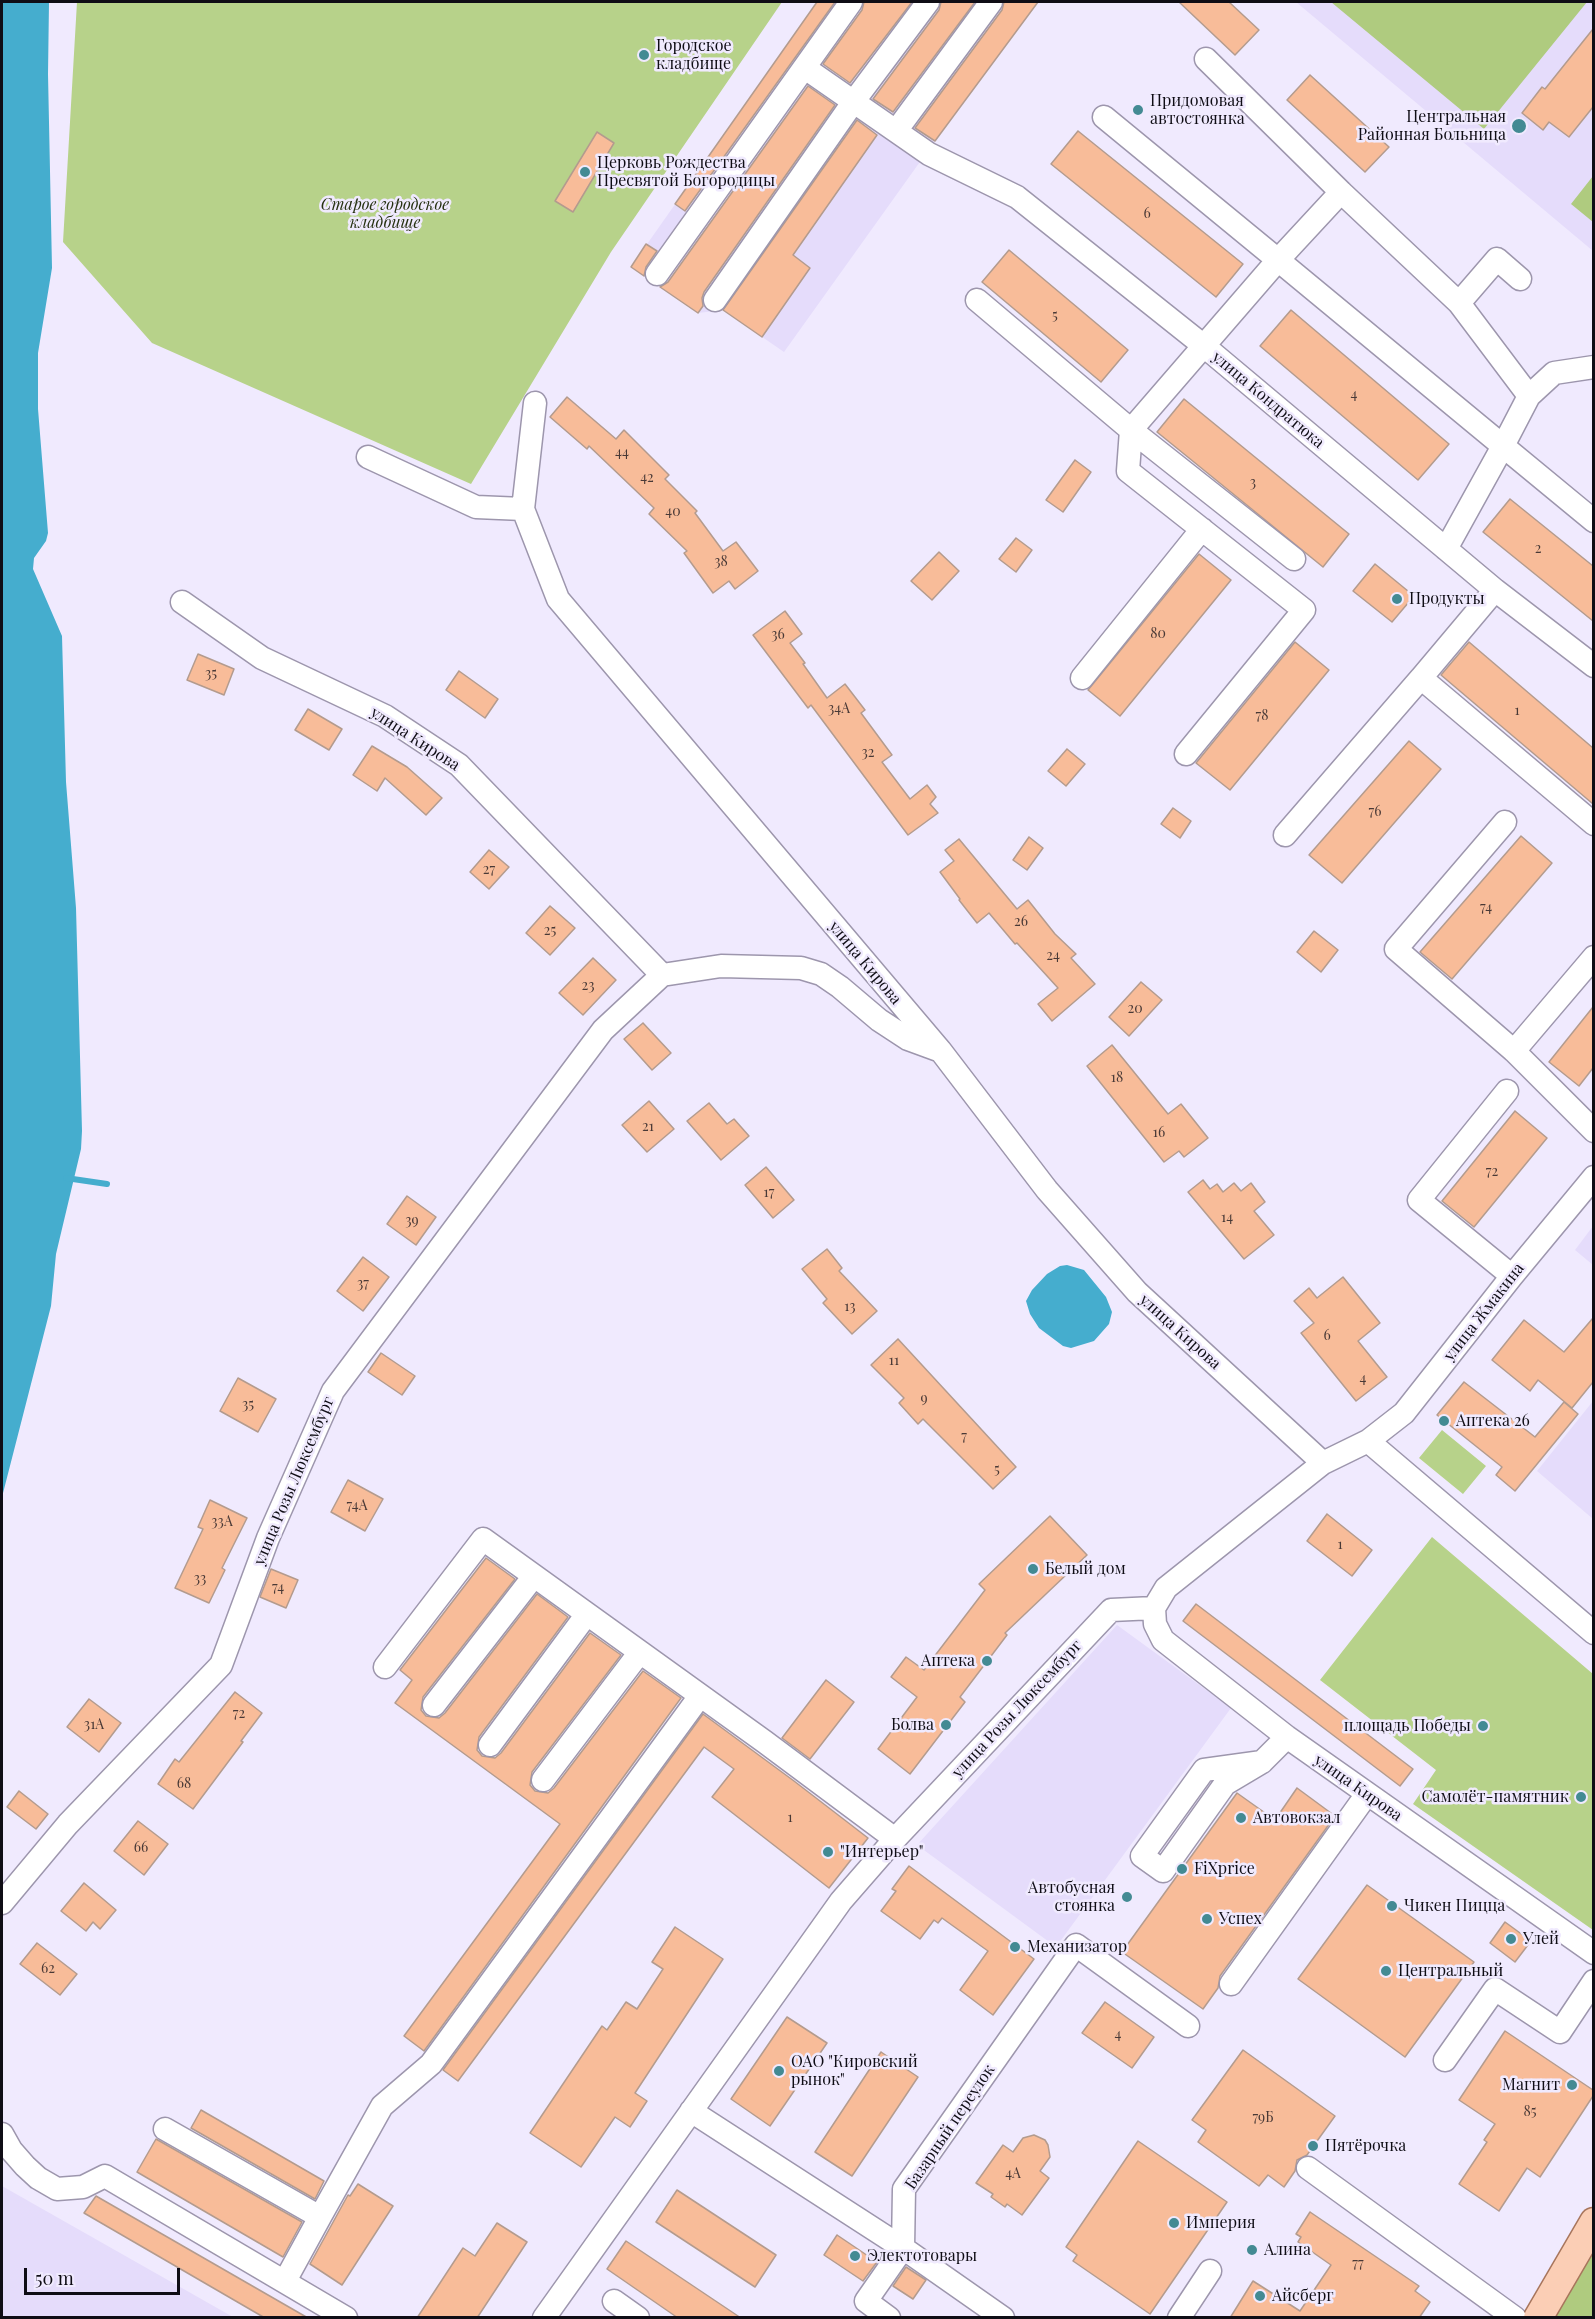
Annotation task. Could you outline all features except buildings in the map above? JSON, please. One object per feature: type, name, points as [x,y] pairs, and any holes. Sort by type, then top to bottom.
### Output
[{"type":"main road","points":[[1538,2318],[1593,2222]]},
{"type":"street","points":[[657,274],[851,2]]},
{"type":"street","points":[[715,300],[854,101],[927,2]]},
{"type":"street","points":[[896,131],[991,2]]},
{"type":"street","points":[[1206,59],[1341,192],[1459,303],[1528,396]]},
{"type":"street","name":"улица Кондратюка","points":[[805,68],[929,154],[1017,197],[1204,346],[1495,590],[1593,666]]},
{"type":"street","points":[[1104,117],[1593,520]]},
{"type":"street","points":[[1186,754],[1304,610],[1128,471],[1131,430],[1278,260],[1341,192]]},
{"type":"street","points":[[1459,303],[1497,259],[1520,279]]},
{"type":"street","points":[[977,300],[1131,430],[1294,559]]},
{"type":"street","points":[[1446,549],[1528,396],[1554,373],[1593,367]]},
{"type":"street","name":"улица Кирова","points":[[535,403],[523,508],[558,599],[940,1050],[1047,1190],[1137,1292],[1323,1462]]},
{"type":"street","points":[[368,457],[476,507],[523,508]]},
{"type":"street","points":[[1082,678],[1202,529]]},
{"type":"street","points":[[1285,835],[1495,590]]},
{"type":"street","name":"улица Кирова","points":[[182,602],[262,658],[385,716],[459,765],[662,975]]},
{"type":"street","points":[[1421,678],[1593,825]]},
{"type":"street","points":[[1505,822],[1396,949],[1514,1051],[1593,1131]]},
{"type":"street","points":[[1514,1051],[1593,957]]},
{"type":"street","points":[[662,975],[722,966],[801,968],[821,974],[831,980],[879,1020],[908,1039],[940,1050]]},
{"type":"street","name":"улица Розы Люксембург","points":[[2,1902],[68,1824],[220,1665],[268,1538],[333,1391],[603,1030],[662,975]]},
{"type":"street","points":[[1507,1091],[1419,1200],[1512,1276]]},
{"type":"street","name":"улица Жмакина","points":[[1368,1441],[1404,1413],[1593,1178]]},
{"type":"street","points":[[1154,1608],[1166,1588],[1323,1462],[1368,1441],[1593,1633]]},
{"type":"street","points":[[386,1667],[483,1539],[894,1839]]},
{"type":"street","points":[[434,1705],[534,1576]]},
{"type":"street","name":"улица Кирова","points":[[1154,1608],[1155,1624],[1163,1640],[1287,1737],[1593,1953]]},
{"type":"street","name":"улица Розы Люксембург","points":[[544,2318],[841,1901],[894,1839],[1111,1610],[1154,1608]]},
{"type":"street","points":[[490,1745],[587,1614]]},
{"type":"street","points":[[543,1780],[640,1652]]},
{"type":"street","points":[[285,2281],[382,2106],[431,2064],[700,1696]]},
{"type":"street","points":[[1262,1762],[1204,1770],[1142,1856],[1163,1871],[1225,1785],[1262,1762],[1287,1737]]},
{"type":"street","points":[[1231,1984],[1367,1794]]},
{"type":"street","name":"Базарный переулок","points":[[903,2248],[904,2189],[1076,1945],[1188,2026]]},
{"type":"street","points":[[1445,2060],[1495,1989],[1560,2032],[1593,1981]]},
{"type":"street","points":[[691,2111],[903,2248],[1003,2318]]},
{"type":"street","points":[[165,2129],[320,2217]]},
{"type":"street","points":[[2,2134],[11,2150],[25,2166],[38,2178],[57,2189],[83,2187],[105,2176],[346,2318]]},
{"type":"street","points":[[1308,2168],[1515,2318]]},
{"type":"street","points":[[889,2318],[866,2301],[903,2248]]},
{"type":"street","points":[[1179,2318],[1210,2271]]},
{"type":"street","points":[[614,2301],[638,2318]]},
{"type":"shaded area","points":[[817,2],[1038,2],[784,352],[723,310],[698,313],[631,267]]},
{"type":"shaded area","name":"Центральная Районная Больница","points":[[1296,2],[1593,2],[1593,251]]},
{"type":"shaded area","points":[[1593,1226],[1593,1265],[1575,1250]]},
{"type":"shaded area","points":[[1593,1401],[1594,1519],[1537,1471]]},
{"type":"shaded area","points":[[1117,1625],[1231,1708],[1056,1947],[917,1845]]},
{"type":"shaded area","points":[[2,2186],[136,2262],[233,2317],[2,2317]]},
{"type":"green space","name":"Старое городское кладбище","points":[[77,2],[782,2],[611,252],[471,484],[152,343],[63,242]]},
{"type":"green space","points":[[1331,2],[1587,2],[1484,129]]},
{"type":"green space","points":[[1593,176],[1593,222],[1571,204]]},
{"type":"green space","points":[[1442,1430],[1486,1466],[1463,1494],[1419,1458]]},
{"type":"green space","name":"площадь Победы","points":[[1432,1537],[1593,1674],[1593,1930],[1413,1804],[1436,1770],[1320,1680]]},
{"type":"green space","points":[[1593,2250],[1593,2317],[1555,2317]]},
{"type":"water","points":[[2,2],[49,2],[48,74],[52,268],[38,353],[38,409],[48,533],[46,541],[34,558],[33,569],[62,636],[66,782],[76,908],[82,1131],[81,1149],[56,1254],[51,1306],[2,1497]]},
{"type":"water","points":[[1067,1265],[1084,1270],[1106,1297],[1112,1312],[1109,1324],[1094,1341],[1071,1348],[1063,1346],[1039,1328],[1030,1314],[1026,1301],[1032,1290],[1047,1274],[1060,1266]]},
{"type":"waterway","points":[[66,1178],[107,1184]]},
{"type":"place","name":"Городское кладбище","points":[[644,55]]},
{"type":"place","name":"Придомовая автостоянка","points":[[1138,110]]},
{"type":"place","name":"Центральная Районная Больница","points":[[1519,126]]},
{"type":"place","name":"Церковь Рождества Пресвятой Богородицы","points":[[585,172]]},
{"type":"place","name":"Продукты","points":[[1397,599]]},
{"type":"place","name":"Аптека 26","points":[[1444,1421]]},
{"type":"place","name":"Белый дом","points":[[1033,1569]]},
{"type":"place","name":"Аптека","points":[[987,1661]]},
{"type":"place","name":"Болва","points":[[946,1725]]},
{"type":"place","name":"площадь Победы","points":[[1483,1726]]},
{"type":"place","name":"Самолёт-памятник","points":[[1581,1797]]},
{"type":"place","name":"Автовокзал","points":[[1241,1818]]},
{"type":"place","name":"\"Интерьер\"","points":[[828,1852]]},
{"type":"place","name":"FiXprice","points":[[1182,1869]]},
{"type":"place","name":"Автобусная стоянка","points":[[1127,1897]]},
{"type":"place","name":"Чикен Пицца","points":[[1392,1906]]},
{"type":"place","name":"Успех","points":[[1207,1919]]},
{"type":"place","name":"Улей","points":[[1511,1939]]},
{"type":"place","name":"Механизатор","points":[[1015,1947]]},
{"type":"place","name":"Центральный","points":[[1386,1971]]},
{"type":"place","name":"ОАО \"Кировский рынок\"","points":[[779,2071]]},
{"type":"place","name":"Магнит","points":[[1572,2085]]},
{"type":"place","name":"Пятёрочка","points":[[1313,2146]]},
{"type":"place","name":"Империя","points":[[1174,2223]]},
{"type":"place","name":"Алина","points":[[1252,2250]]},
{"type":"place","name":"Электотовары","points":[[855,2256]]},
{"type":"place","name":"Айсберг","points":[[1260,2296]]}]
